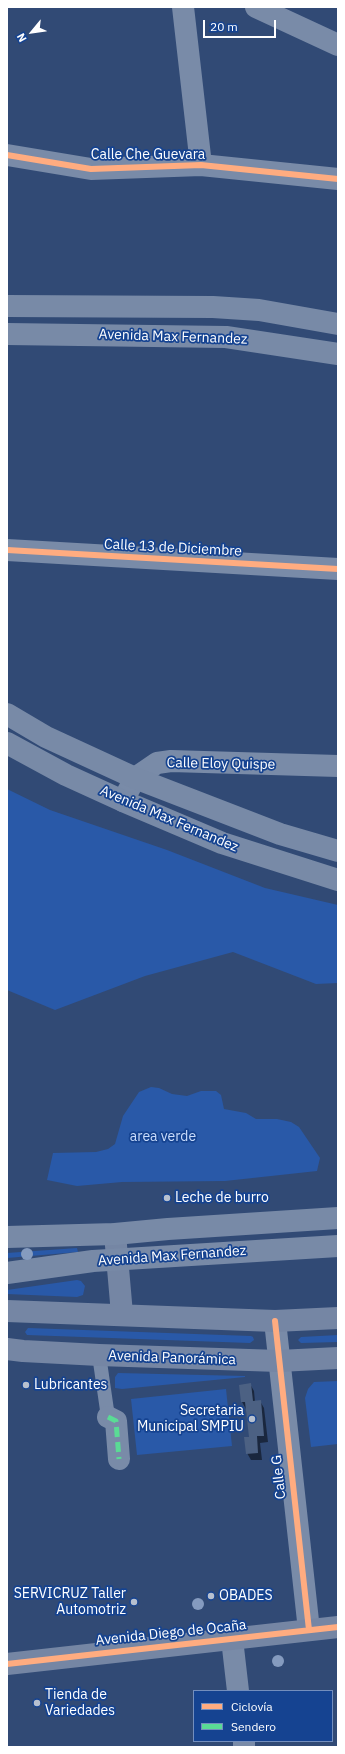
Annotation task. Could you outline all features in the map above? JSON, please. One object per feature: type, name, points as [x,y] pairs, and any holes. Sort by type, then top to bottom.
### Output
[{"type":"main road","name":"Avenida Max Fernandez","points":[[7,306],[213,307],[259,310],[338,324]]},
{"type":"main road","points":[[150,306],[150,334]]},
{"type":"main road","name":"Avenida Max Fernandez","points":[[7,334],[150,334],[226,337],[338,354]]},
{"type":"main road","name":"Avenida Max Fernandez","points":[[7,714],[46,737],[135,778],[280,834],[338,851]]},
{"type":"main road","name":"Avenida Max Fernandez","points":[[7,743],[66,775],[222,843],[338,880]]},
{"type":"main road","name":"Avenida Max Fernandez","points":[[7,1237],[116,1234],[168,1229],[338,1218]]},
{"type":"main road","points":[[116,1234],[122,1314]]},
{"type":"main road","name":"Avenida Max Fernandez","points":[[7,1273],[93,1261],[338,1246]]},
{"type":"main road","points":[[7,1311],[122,1314],[275,1321],[338,1318]]},
{"type":"main road","name":"Avenida Panorámica","points":[[7,1349],[99,1355],[279,1361],[338,1358]]},
{"type":"main road","name":"Avenida Diego de Ocaña","points":[[7,1664],[338,1627]]},
{"type":"street","points":[[183,7],[201,165]]},
{"type":"street","points":[[256,7],[338,45]]},
{"type":"street","name":"Calle Che Guevara","points":[[7,154],[91,168],[201,165],[338,179]]},
{"type":"street","name":"Calle 13 de Diciembre","points":[[7,550],[338,568]]},
{"type":"street","name":"Calle Eloy Quispe","points":[[123,801],[135,778],[143,771],[157,763],[171,761],[338,766]]},
{"type":"street","name":"Calle G","points":[[275,1321],[309,1630]]},
{"type":"street","points":[[108,1417],[116,1421],[119,1459]]},
{"type":"street","points":[[232,1639],[238,1690]]},
{"type":"lane","points":[[99,1355],[108,1417]]},
{"type":"green space","points":[[7,789],[50,810],[167,850],[265,888],[338,905],[338,983],[316,984],[233,952],[145,976],[55,1010],[7,990]]},
{"type":"green space","name":"area verde","points":[[151,1087],[159,1088],[172,1094],[187,1096],[201,1091],[216,1091],[221,1095],[224,1109],[246,1113],[256,1119],[277,1119],[291,1122],[299,1127],[320,1158],[317,1171],[225,1181],[122,1182],[77,1186],[47,1180],[53,1153],[96,1152],[108,1149],[115,1144],[123,1116],[139,1092]]},
{"type":"green space","points":[[77,1248],[78,1252],[7,1258],[7,1253]]},
{"type":"green space","points":[[77,1280],[81,1281],[85,1286],[83,1295],[77,1297],[7,1294],[7,1290]]},
{"type":"green space","points":[[28,1328],[251,1336],[254,1340],[250,1343],[27,1335],[25,1332]]},
{"type":"green space","points":[[338,1335],[338,1342],[301,1343],[298,1340],[301,1337]]},
{"type":"green space","points":[[118,1373],[245,1377],[122,1389],[115,1388],[115,1377]]},
{"type":"green space","points":[[338,1381],[338,1444],[311,1447],[305,1398],[308,1389],[314,1382]]},
{"type":"green space","points":[[226,1389],[232,1446],[137,1455],[131,1399]]},
{"type":"building","points":[[251,1383],[253,1401],[261,1400],[264,1436],[257,1436],[258,1453],[246,1454],[244,1437],[249,1437],[245,1402],[241,1402],[239,1385]]},
{"type":"marked path","points":[[108,1417],[116,1421],[119,1459]]},
{"type":"cycle path","points":[[7,155],[91,169],[201,165],[338,179]]},
{"type":"cycle path","points":[[7,550],[338,569]]},
{"type":"cycle path","points":[[275,1321],[309,1630]]},
{"type":"cycle path","points":[[7,1664],[338,1627]]},
{"type":"place","name":"Leche de burro","points":[[167,1198]]},
{"type":"place","name":"Lubricantes","points":[[26,1385]]},
{"type":"place","name":"Secretaria Municipal SMPIU","points":[[252,1419]]},
{"type":"place","name":"OBADES","points":[[211,1596]]},
{"type":"place","name":"SERVICRUZ Taller Automotriz","points":[[134,1602]]},
{"type":"place","name":"Tienda de Variedades","points":[[37,1703]]}]
